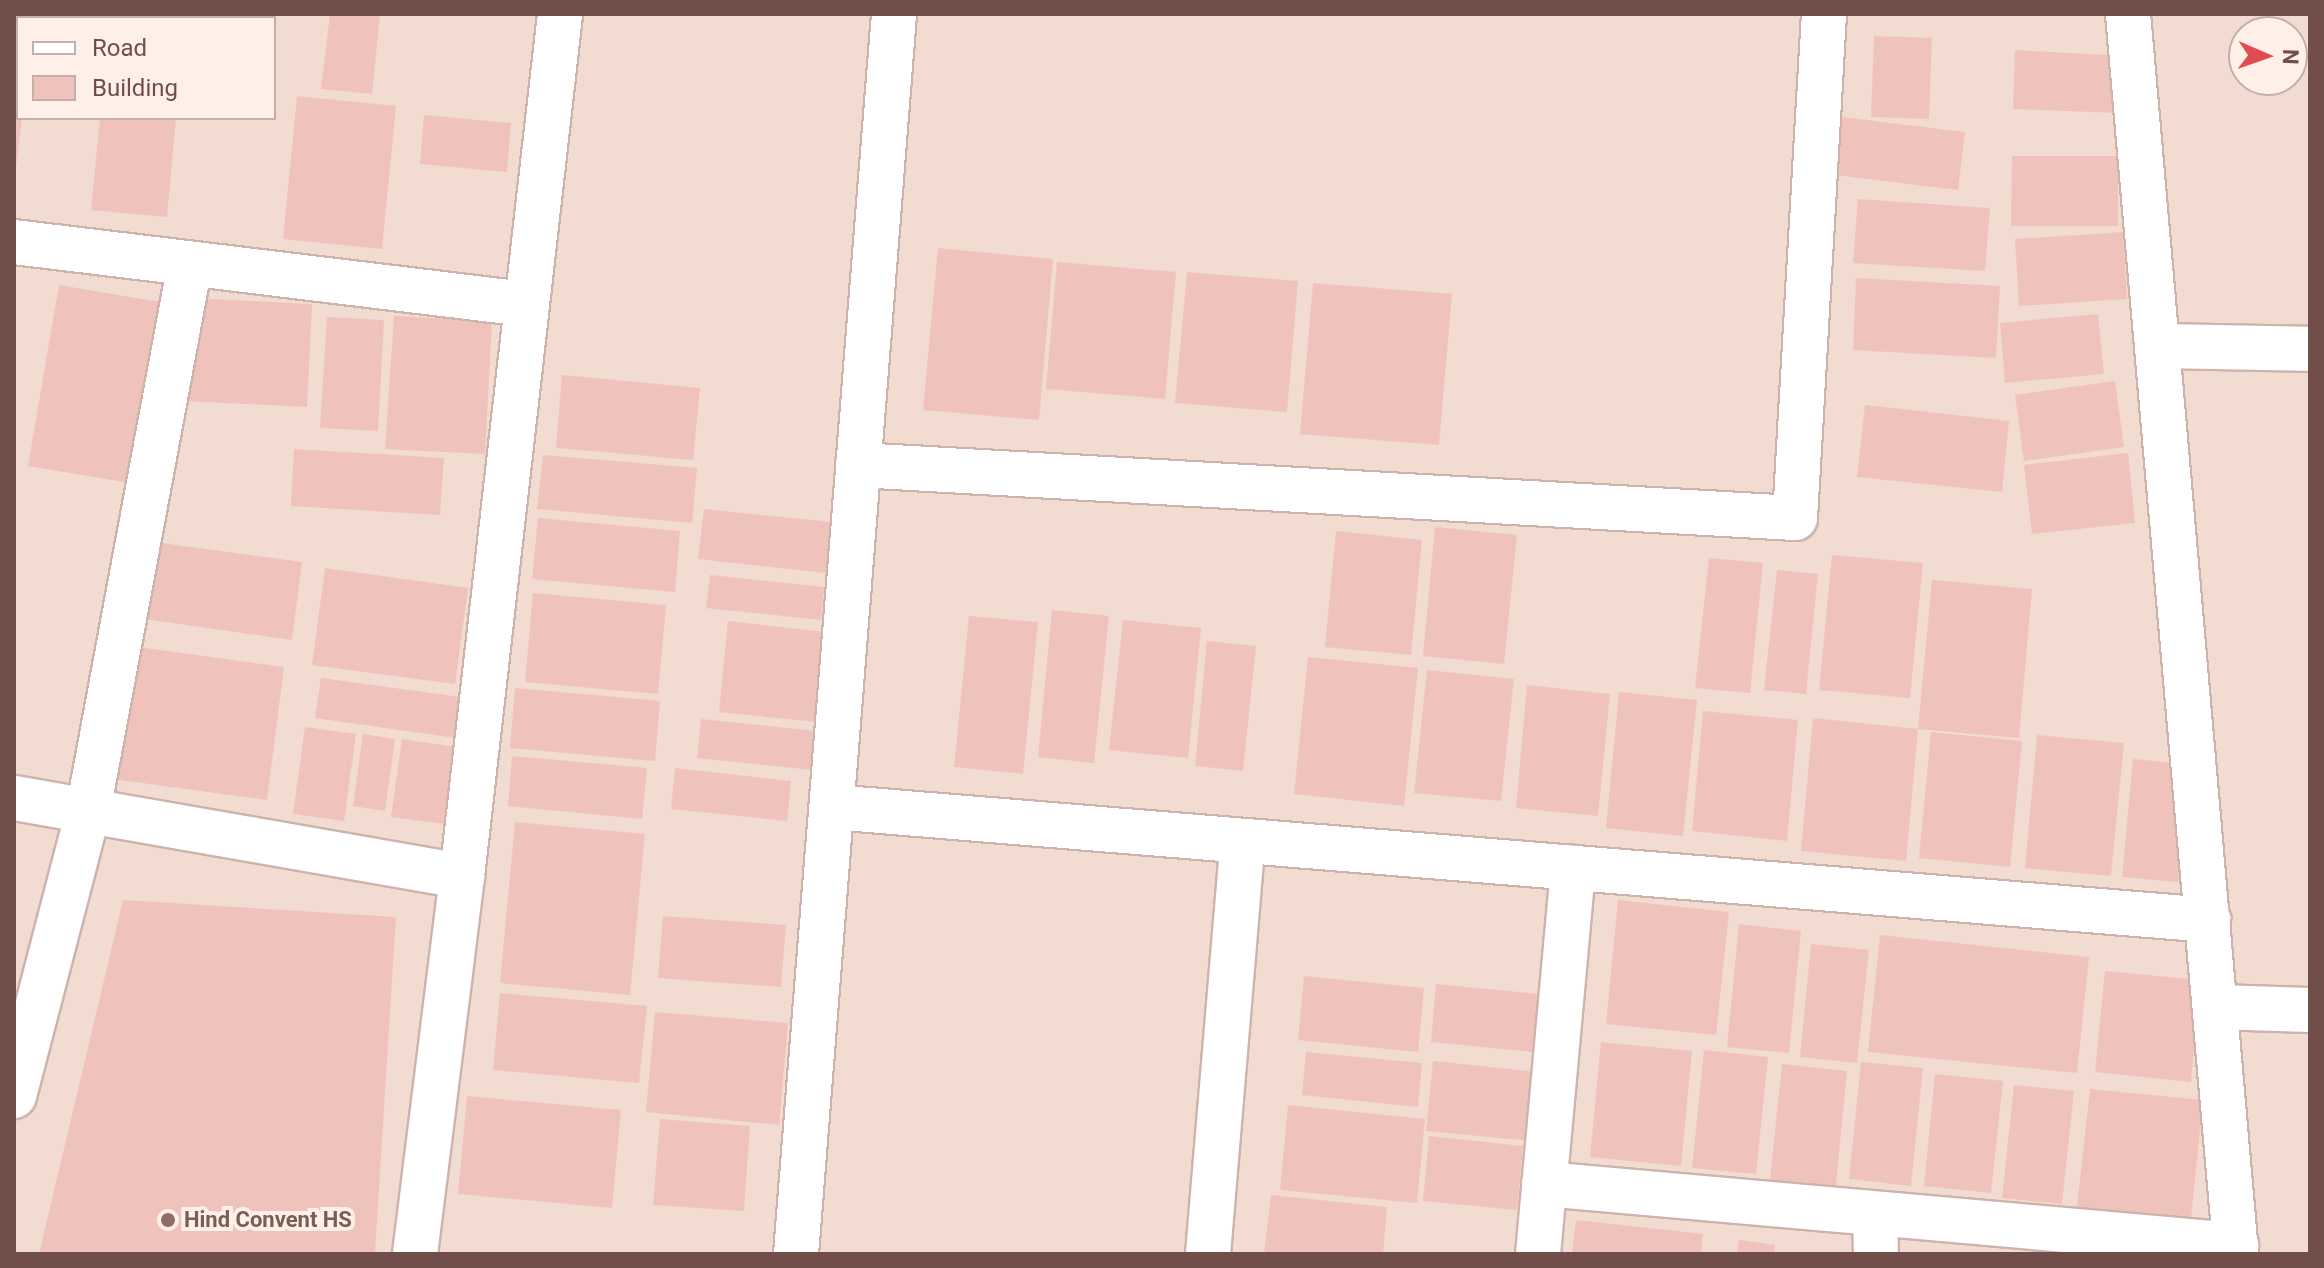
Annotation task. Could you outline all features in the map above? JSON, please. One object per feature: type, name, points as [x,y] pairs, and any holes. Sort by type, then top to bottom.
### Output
[{"type":"street","points":[[415,1254],[462,876],[560,14]]},
{"type":"street","points":[[796,1254],[894,14]]},
{"type":"street","points":[[858,465],[1795,518],[1824,14]]},
{"type":"street","points":[[1544,1184],[1875,1234],[2236,1250],[2128,14]]},
{"type":"street","points":[[14,242],[525,304]]},
{"type":"street","points":[[14,1096],[88,811],[190,264]]},
{"type":"street","points":[[2157,346],[2310,349]]},
{"type":"street","points":[[14,798],[462,876]]},
{"type":"street","points":[[832,807],[2208,920]]},
{"type":"street","points":[[1208,1254],[1243,841]]},
{"type":"street","points":[[1538,1254],[1573,868]]},
{"type":"street","points":[[2216,1007],[2310,1010]]},
{"type":"shaded area","points":[[14,14],[2310,14],[2310,1254],[14,1254]]},
{"type":"building","points":[[84,14],[187,14],[186,16]]},
{"type":"building","points":[[330,14],[380,14],[372,94],[321,89]]},
{"type":"building","points":[[1874,36],[1932,38],[1929,119],[1871,117]]},
{"type":"building","points":[[2015,50],[2123,56],[2120,113],[2013,109]]},
{"type":"building","points":[[14,57],[16,120],[22,120],[16,167]]},
{"type":"building","points":[[297,96],[396,106],[382,249],[283,239]]},
{"type":"building","points":[[424,115],[511,123],[507,172],[420,164]]},
{"type":"building","points":[[1842,117],[1965,132],[1958,190],[1835,175]]},
{"type":"building","points":[[100,120],[176,120],[167,217],[91,210]]},
{"type":"building","points":[[2012,156],[2118,156],[2118,226],[2011,226]]},
{"type":"building","points":[[1858,199],[1990,208],[1985,271],[1853,263]]},
{"type":"building","points":[[2123,232],[2127,299],[2019,306],[2015,239]]},
{"type":"building","points":[[938,248],[1053,259],[1039,420],[923,410]]},
{"type":"building","points":[[1057,262],[1176,272],[1165,399],[1046,389]]},
{"type":"building","points":[[1187,272],[1298,281],[1287,412],[1175,403]]},
{"type":"building","points":[[1856,278],[2000,286],[1996,358],[1853,350]]},
{"type":"building","points":[[1313,283],[1452,294],[1439,445],[1300,434]]},
{"type":"building","points":[[59,285],[166,303],[136,484],[28,466]]},
{"type":"building","points":[[193,298],[312,304],[307,407],[186,401]]},
{"type":"building","points":[[2098,314],[2104,374],[2005,383],[2000,323]]},
{"type":"building","points":[[394,316],[492,321],[485,454],[385,449]]},
{"type":"building","points":[[327,317],[384,320],[378,431],[320,428]]},
{"type":"building","points":[[562,375],[700,388],[693,460],[556,448]]},
{"type":"building","points":[[2115,381],[2124,447],[2024,461],[2015,395]]},
{"type":"building","points":[[1865,405],[2009,421],[2002,492],[1857,477]]},
{"type":"building","points":[[294,449],[444,458],[440,515],[291,506]]},
{"type":"building","points":[[2128,453],[2135,523],[2032,534],[2024,465]]},
{"type":"building","points":[[543,455],[697,468],[692,523],[537,509]]},
{"type":"building","points":[[704,509],[831,522],[826,573],[698,559]]},
{"type":"building","points":[[538,518],[680,531],[675,592],[532,579]]},
{"type":"building","points":[[1435,527],[1517,535],[1504,664],[1423,656]]},
{"type":"building","points":[[1336,531],[1422,540],[1411,655],[1325,647]]},
{"type":"building","points":[[154,542],[302,562],[292,640],[144,619]]},
{"type":"building","points":[[1832,555],[1923,563],[1910,698],[1819,690]]},
{"type":"building","points":[[1709,558],[1763,563],[1750,693],[1695,688]]},
{"type":"building","points":[[325,568],[468,588],[455,684],[312,665]]},
{"type":"building","points":[[1777,570],[1818,574],[1806,694],[1764,690]]},
{"type":"building","points":[[710,575],[824,587],[821,620],[706,608]]},
{"type":"building","points":[[1932,580],[2032,589],[2019,738],[1918,729]]},
{"type":"building","points":[[533,593],[666,605],[658,694],[525,682]]},
{"type":"building","points":[[1052,610],[1109,616],[1094,763],[1038,757]]},
{"type":"building","points":[[969,616],[1038,622],[1023,774],[954,767]]},
{"type":"building","points":[[1123,620],[1201,628],[1188,758],[1109,750]]},
{"type":"building","points":[[728,621],[825,632],[817,722],[719,712]]},
{"type":"building","points":[[1207,641],[1256,646],[1243,771],[1195,766]]},
{"type":"building","points":[[131,646],[284,667],[267,800],[113,779]]},
{"type":"building","points":[[1308,657],[1418,668],[1404,806],[1294,794]]},
{"type":"building","points":[[1427,670],[1514,679],[1501,801],[1414,793]]},
{"type":"building","points":[[321,678],[468,698],[463,739],[315,718]]},
{"type":"building","points":[[1527,685],[1610,694],[1598,816],[1516,808]]},
{"type":"building","points":[[515,688],[660,701],[655,761],[510,748]]},
{"type":"building","points":[[1619,692],[1697,700],[1683,836],[1606,828]]},
{"type":"building","points":[[1703,711],[1798,720],[1787,841],[1692,831]]},
{"type":"building","points":[[1813,718],[1918,729],[1906,861],[1801,851]]},
{"type":"building","points":[[701,719],[817,731],[813,770],[697,758]]},
{"type":"building","points":[[305,727],[356,734],[344,821],[293,814]]},
{"type":"building","points":[[1931,732],[2022,741],[2010,867],[1919,858]]},
{"type":"building","points":[[363,734],[395,739],[385,811],[353,806]]},
{"type":"building","points":[[2037,735],[2124,743],[2111,876],[2025,868]]},
{"type":"building","points":[[402,739],[456,747],[445,824],[391,817]]},
{"type":"building","points":[[512,756],[647,768],[642,819],[508,806]]},
{"type":"building","points":[[2133,759],[2188,764],[2178,882],[2122,877]]},
{"type":"building","points":[[675,768],[791,781],[787,821],[671,809]]},
{"type":"building","points":[[515,822],[645,834],[630,995],[500,983]]},
{"type":"building","points":[[123,900],[396,917],[375,1254],[39,1254]]},
{"type":"building","points":[[1618,900],[1729,912],[1716,1035],[1606,1024]]},
{"type":"building","points":[[663,916],[786,925],[781,987],[658,978]]},
{"type":"building","points":[[1739,924],[1801,931],[1789,1053],[1727,1047]]},
{"type":"building","points":[[1880,935],[2089,957],[2077,1073],[1868,1052]]},
{"type":"building","points":[[1811,944],[1869,950],[1857,1063],[1800,1057]]},
{"type":"building","points":[[2105,971],[2200,980],[2191,1082],[2095,1072]]},
{"type":"building","points":[[1304,976],[1424,988],[1418,1052],[1298,1040]]},
{"type":"building","points":[[1436,984],[1540,994],[1534,1052],[1431,1042]]},
{"type":"building","points":[[500,993],[647,1006],[639,1083],[493,1070]]},
{"type":"building","points":[[655,1012],[788,1023],[779,1125],[646,1112]]},
{"type":"building","points":[[1601,1042],[1692,1051],[1681,1166],[1590,1157]]},
{"type":"building","points":[[1704,1050],[1768,1057],[1756,1174],[1692,1168]]},
{"type":"building","points":[[1306,1052],[1422,1063],[1418,1107],[1302,1095]]},
{"type":"building","points":[[1433,1061],[1538,1072],[1531,1141],[1426,1131]]},
{"type":"building","points":[[1861,1062],[1923,1068],[1911,1186],[1849,1179]]},
{"type":"building","points":[[1782,1064],[1847,1071],[1835,1195],[1769,1189]]},
{"type":"building","points":[[1935,1074],[2003,1081],[1991,1193],[1924,1186]]},
{"type":"building","points":[[2014,1085],[2074,1091],[2062,1204],[2002,1198]]},
{"type":"building","points":[[2090,1089],[2203,1100],[2190,1228],[2076,1216]]},
{"type":"building","points":[[467,1096],[621,1110],[612,1208],[458,1194]]},
{"type":"building","points":[[1288,1105],[1425,1119],[1417,1203],[1280,1190]]},
{"type":"building","points":[[660,1119],[750,1126],[744,1211],[653,1205]]},
{"type":"building","points":[[1429,1136],[1523,1146],[1517,1210],[1423,1201]]},
{"type":"building","points":[[1271,1195],[1387,1207],[1383,1254],[1264,1254]]},
{"type":"building","points":[[1576,1220],[1703,1234],[1701,1254],[1572,1254]]},
{"type":"building","points":[[1739,1240],[1775,1245],[1774,1254],[1737,1254]]},
{"type":"place","name":"Hind Convent HS","points":[[168,1220]]}]
